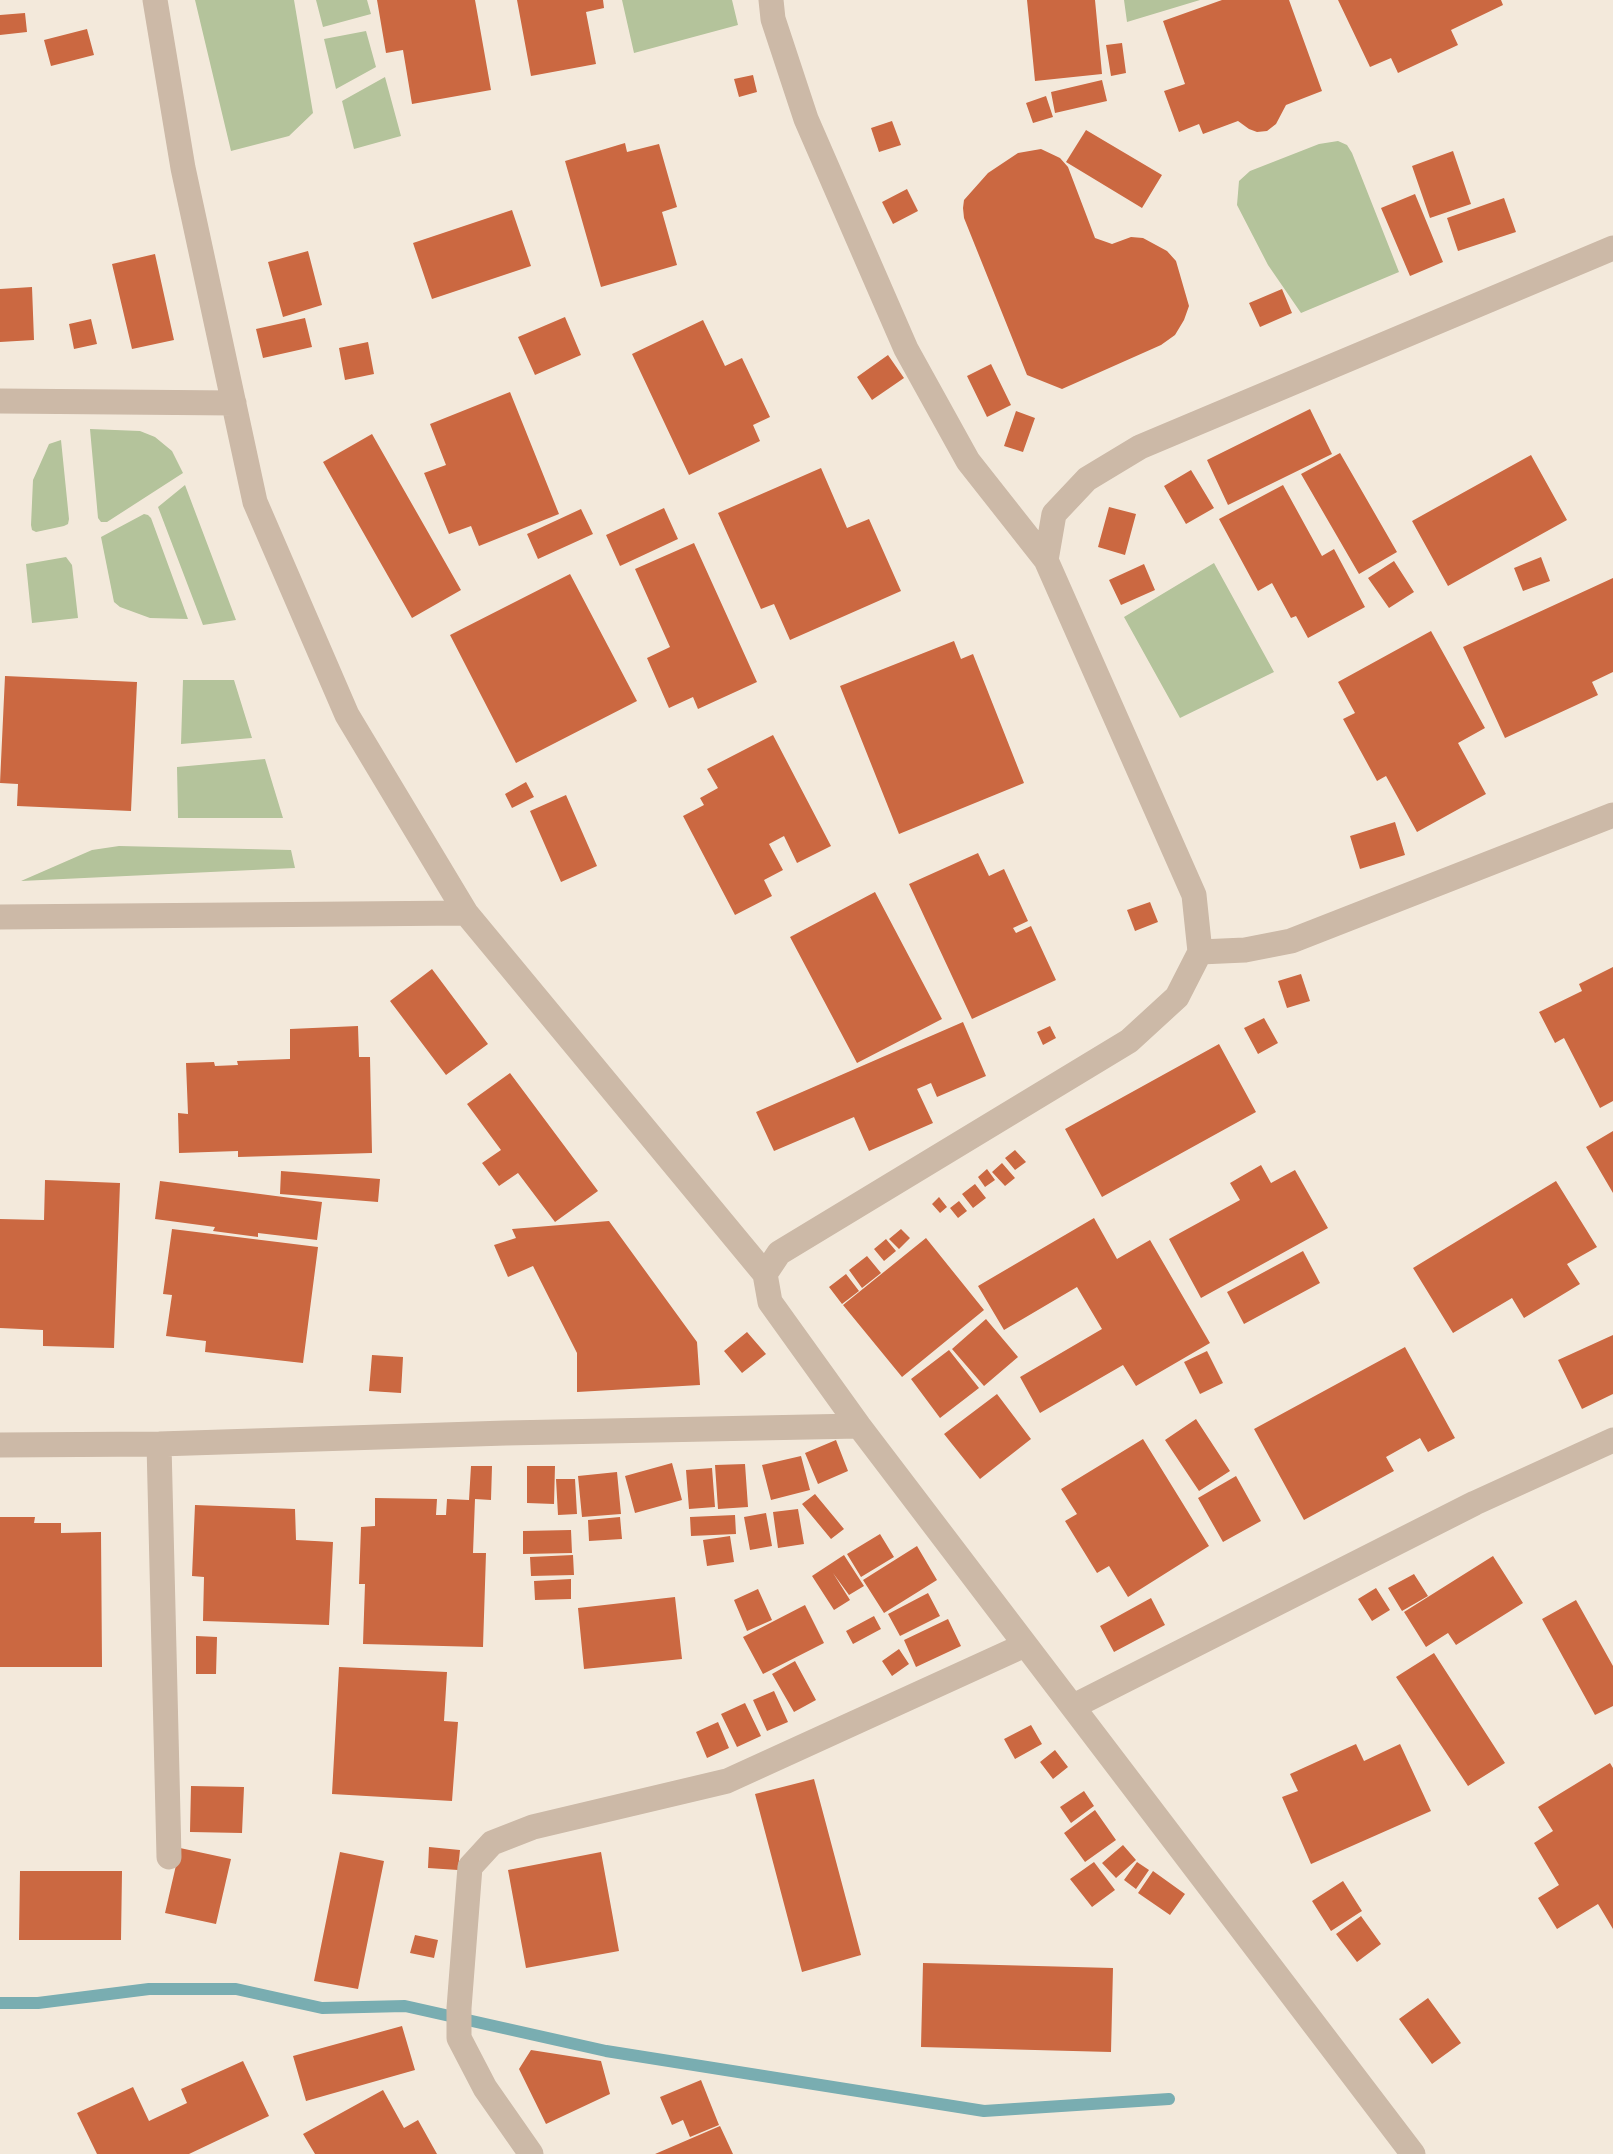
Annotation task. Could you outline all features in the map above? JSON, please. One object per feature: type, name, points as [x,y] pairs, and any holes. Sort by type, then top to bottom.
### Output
[{"type":"street","points":[[155,0],[183,168],[255,502],[347,715],[466,914],[765,1274],[770,1302],[859,1426],[1413,2154]]},
{"type":"street","points":[[765,1274],[779,1254],[1129,1041],[1177,997],[1200,952],[1194,895],[1046,560],[968,461],[906,349],[806,119],[770,0]]},
{"type":"street","points":[[1046,560],[1054,514],[1088,479],[1140,447],[1613,248]]},
{"type":"street","points":[[0,401],[234,404]]},
{"type":"street","points":[[1200,952],[1290,942],[1613,815]]},
{"type":"street","points":[[0,917],[466,914]]},
{"type":"street","points":[[0,1445],[859,1426]]},
{"type":"street","points":[[1074,1706],[1475,1503],[1613,1440]]},
{"type":"street","points":[[159,1444],[169,1857]]},
{"type":"street","points":[[531,2154],[485,2088],[460,2038],[470,1867],[492,1843],[533,1827],[727,1781],[1026,1646]]},
{"type":"green space","points":[[195,0],[294,0],[313,113],[289,136],[231,151]]},
{"type":"green space","points":[[316,0],[367,0],[371,14],[323,27]]},
{"type":"green space","points":[[622,0],[732,0],[738,25],[634,53]]},
{"type":"green space","points":[[1124,0],[1200,0],[1127,22]]},
{"type":"green space","points":[[366,31],[376,67],[336,89],[324,39]]},
{"type":"green space","points":[[385,77],[401,136],[354,149],[342,101]]},
{"type":"green space","points":[[1338,141],[1352,153],[1399,272],[1301,313],[1268,265],[1237,205],[1239,181],[1250,171],[1319,144]]},
{"type":"green space","points":[[90,429],[140,431],[155,437],[172,451],[183,473],[107,522],[101,522]]},
{"type":"green space","points":[[61,440],[68,524],[36,532],[31,525],[33,480],[49,444]]},
{"type":"green space","points":[[185,485],[236,620],[203,625],[158,507]]},
{"type":"green space","points":[[144,514],[151,518],[188,619],[150,618],[114,602],[101,537]]},
{"type":"green space","points":[[66,557],[72,565],[78,618],[32,623],[26,564]]},
{"type":"green space","points":[[1214,563],[1274,672],[1180,718],[1124,617]]},
{"type":"green space","points":[[183,680],[234,680],[252,738],[181,744]]},
{"type":"green space","points":[[265,759],[283,818],[178,818],[177,767]]},
{"type":"green space","points":[[119,846],[291,850],[295,868],[21,881],[92,850]]},
{"type":"building","points":[[377,0],[475,0],[491,90],[412,104],[403,50],[386,53]]},
{"type":"building","points":[[517,0],[603,0],[604,8],[586,12],[596,64],[531,76]]},
{"type":"building","points":[[1027,0],[1095,0],[1102,74],[1035,81]]},
{"type":"building","points":[[1222,0],[1289,0],[1322,91],[1286,105],[1276,124],[1267,131],[1257,132],[1238,121],[1203,134],[1199,124],[1179,132],[1164,91],[1185,84],[1163,21]]},
{"type":"building","points":[[1338,0],[1501,0],[1503,5],[1451,30],[1458,45],[1398,73],[1391,58],[1370,67]]},
{"type":"building","points":[[25,13],[27,32],[0,35],[0,15]]},
{"type":"building","points":[[87,29],[94,55],[51,66],[44,40]]},
{"type":"building","points":[[1122,43],[1126,73],[1111,76],[1106,45]]},
{"type":"building","points":[[753,75],[757,92],[739,97],[734,79]]},
{"type":"building","points":[[1102,80],[1107,101],[1055,113],[1051,92]]},
{"type":"building","points":[[1046,96],[1053,117],[1033,123],[1026,103]]},
{"type":"building","points":[[892,121],[901,145],[879,152],[871,128]]},
{"type":"building","points":[[1086,130],[1162,175],[1142,208],[1066,162]]},
{"type":"building","points":[[625,143],[627,152],[659,144],[677,207],[662,212],[677,265],[601,287],[565,161]]},
{"type":"building","points":[[1041,149],[1060,158],[1068,167],[1095,238],[1112,244],[1131,237],[1143,238],[1167,251],[1176,261],[1189,306],[1175,335],[1161,345],[1062,389],[1027,375],[963,208],[964,200],[988,173],[1018,153]]},
{"type":"building","points":[[1453,151],[1471,204],[1430,218],[1412,166]]},
{"type":"building","points":[[907,189],[918,211],[893,224],[882,202]]},
{"type":"building","points":[[1415,194],[1443,262],[1410,276],[1381,208]]},
{"type":"building","points":[[1504,198],[1516,232],[1458,251],[1447,218]]},
{"type":"building","points":[[512,210],[531,266],[432,299],[413,243]]},
{"type":"building","points":[[308,251],[322,305],[283,317],[268,262]]},
{"type":"building","points":[[155,254],[174,340],[132,349],[112,264]]},
{"type":"building","points":[[32,287],[34,340],[0,342],[0,289]]},
{"type":"building","points":[[1282,289],[1292,313],[1260,327],[1249,303]]},
{"type":"building","points":[[565,317],[581,355],[535,375],[518,337]]},
{"type":"building","points":[[305,318],[312,347],[263,358],[256,329]]},
{"type":"building","points":[[91,319],[97,344],[74,349],[69,324]]},
{"type":"building","points":[[703,320],[725,366],[742,358],[770,417],[753,425],[760,441],[689,475],[632,354]]},
{"type":"building","points":[[368,342],[374,374],[345,380],[339,348]]},
{"type":"building","points":[[888,355],[904,378],[872,400],[857,377]]},
{"type":"building","points":[[991,364],[1011,405],[987,417],[967,376]]},
{"type":"building","points":[[510,392],[559,514],[479,546],[471,526],[449,534],[424,473],[446,465],[430,424]]},
{"type":"building","points":[[1310,409],[1332,454],[1228,505],[1207,460]]},
{"type":"building","points":[[1016,411],[1035,418],[1023,452],[1004,446]]},
{"type":"building","points":[[372,434],[461,590],[412,618],[323,462]]},
{"type":"building","points":[[1340,453],[1397,552],[1359,574],[1301,474]]},
{"type":"building","points":[[1531,455],[1567,520],[1448,586],[1412,521]]},
{"type":"building","points":[[821,468],[847,528],[869,519],[901,591],[790,640],[774,604],[761,609],[718,513]]},
{"type":"building","points":[[1191,470],[1214,508],[1186,524],[1164,486]]},
{"type":"building","points":[[1283,485],[1322,556],[1334,549],[1365,607],[1308,638],[1296,616],[1291,618],[1272,583],[1258,591],[1219,519]]},
{"type":"building","points":[[1109,507],[1136,514],[1125,555],[1098,547]]},
{"type":"building","points":[[664,508],[678,539],[620,566],[606,535]]},
{"type":"building","points":[[581,509],[593,534],[538,559],[527,534]]},
{"type":"building","points":[[694,543],[757,682],[698,709],[693,697],[669,708],[647,658],[670,647],[635,569]]},
{"type":"building","points":[[1541,557],[1550,581],[1523,591],[1514,568]]},
{"type":"building","points":[[1394,561],[1414,592],[1389,608],[1368,578]]},
{"type":"building","points":[[1144,564],[1155,590],[1121,605],[1109,580]]},
{"type":"building","points":[[570,574],[637,701],[516,763],[450,635]]},
{"type":"building","points":[[1613,578],[1613,672],[1592,682],[1598,695],[1505,738],[1463,647]]},
{"type":"building","points":[[1431,631],[1485,728],[1458,743],[1486,794],[1417,832],[1386,776],[1377,781],[1343,719],[1355,713],[1338,682]]},
{"type":"building","points":[[954,641],[961,659],[973,654],[1024,783],[899,834],[840,686]]},
{"type":"building","points":[[5,676],[137,682],[131,811],[17,806],[18,784],[0,783]]},
{"type":"building","points":[[773,735],[831,846],[797,863],[784,836],[769,844],[783,870],[764,880],[772,896],[735,915],[683,816],[704,805],[700,798],[718,788],[707,769]]},
{"type":"building","points":[[526,782],[534,797],[512,808],[505,794]]},
{"type":"building","points":[[566,795],[597,866],[561,882],[530,811]]},
{"type":"building","points":[[1395,822],[1405,855],[1360,869],[1350,836]]},
{"type":"building","points":[[978,853],[989,876],[1004,869],[1028,921],[1013,928],[1016,933],[1031,926],[1056,980],[972,1019],[909,884]]},
{"type":"building","points":[[875,892],[942,1019],[857,1063],[790,937]]},
{"type":"building","points":[[1150,902],[1158,922],[1135,931],[1127,910]]},
{"type":"building","points":[[1613,967],[1613,1101],[1600,1108],[1564,1038],[1555,1043],[1539,1012],[1582,991],[1579,984]]},
{"type":"building","points":[[432,969],[488,1044],[446,1075],[390,1001]]},
{"type":"building","points":[[1301,974],[1310,1001],[1287,1008],[1278,981]]},
{"type":"building","points":[[1264,1018],[1278,1043],[1258,1054],[1244,1028]]},
{"type":"building","points":[[963,1022],[986,1076],[937,1097],[931,1083],[917,1089],[933,1123],[869,1151],[854,1117],[774,1151],[756,1112]]},
{"type":"building","points":[[358,1026],[359,1057],[370,1057],[372,1153],[238,1157],[238,1151],[179,1153],[178,1113],[188,1114],[186,1063],[214,1062],[215,1066],[290,1059],[290,1029]]},
{"type":"building","points":[[1050,1026],[1056,1038],[1043,1045],[1037,1032]]},
{"type":"building","points":[[1219,1044],[1256,1112],[1102,1197],[1065,1129]]},
{"type":"building","points":[[510,1073],[598,1191],[555,1222],[518,1173],[499,1186],[482,1163],[501,1150],[467,1104]]},
{"type":"building","points":[[1613,1131],[1613,1193],[1586,1147]]},
{"type":"building","points":[[1015,1150],[1026,1162],[1015,1170],[1005,1158]]},
{"type":"building","points":[[1002,1163],[1015,1178],[1005,1186],[992,1172]]},
{"type":"building","points":[[1261,1165],[1271,1183],[1295,1170],[1328,1228],[1201,1298],[1169,1239],[1240,1200],[1230,1183]]},
{"type":"building","points":[[987,1169],[995,1180],[985,1187],[978,1177]]},
{"type":"building","points":[[281,1171],[380,1179],[378,1202],[280,1194]]},
{"type":"building","points":[[45,1180],[120,1183],[114,1348],[43,1346],[43,1330],[0,1328],[0,1219],[44,1220]]},
{"type":"building","points":[[160,1181],[322,1202],[317,1240],[258,1233],[258,1237],[155,1219]]},
{"type":"building","points":[[1556,1181],[1597,1247],[1567,1264],[1580,1284],[1524,1318],[1512,1298],[1453,1333],[1413,1268]]},
{"type":"building","points":[[975,1184],[986,1198],[973,1208],[962,1194]]},
{"type":"building","points":[[939,1197],[947,1207],[940,1213],[932,1204]]},
{"type":"building","points":[[959,1201],[967,1211],[958,1218],[950,1208]]},
{"type":"building","points":[[1094,1218],[1117,1259],[1150,1240],[1210,1343],[1136,1386],[1123,1365],[1040,1413],[1020,1377],[1102,1329],[1077,1287],[1004,1330],[978,1286]]},
{"type":"building","points":[[609,1221],[697,1342],[700,1385],[577,1392],[577,1353],[533,1266],[508,1277],[494,1245],[516,1238],[512,1229]]},
{"type":"building","points":[[172,1229],[318,1247],[303,1363],[205,1352],[206,1341],[166,1336],[172,1295],[163,1294]]},
{"type":"building","points":[[901,1229],[910,1238],[899,1249],[889,1239]]},
{"type":"building","points":[[926,1238],[984,1310],[902,1377],[843,1305]]},
{"type":"building","points":[[886,1239],[896,1251],[884,1261],[874,1249]]},
{"type":"building","points":[[1303,1251],[1320,1283],[1244,1324],[1227,1292]]},
{"type":"building","points":[[867,1256],[881,1273],[862,1288],[849,1270]]},
{"type":"building","points":[[846,1274],[859,1291],[842,1304],[829,1287]]},
{"type":"building","points":[[986,1319],[1018,1357],[984,1386],[952,1349]]},
{"type":"building","points":[[747,1332],[766,1354],[742,1373],[724,1351]]},
{"type":"building","points":[[1613,1335],[1613,1394],[1582,1409],[1558,1360]]},
{"type":"building","points":[[1405,1347],[1455,1438],[1428,1452],[1420,1438],[1386,1457],[1394,1471],[1304,1520],[1254,1429]]},
{"type":"building","points":[[949,1350],[979,1388],[940,1418],[911,1379]]},
{"type":"building","points":[[1207,1351],[1223,1383],[1200,1394],[1184,1362]]},
{"type":"building","points":[[372,1355],[403,1357],[401,1393],[369,1391]]},
{"type":"building","points":[[997,1394],[1031,1439],[980,1479],[944,1434]]},
{"type":"building","points":[[1196,1419],[1230,1471],[1199,1491],[1165,1440]]},
{"type":"building","points":[[1143,1439],[1209,1546],[1128,1597],[1109,1566],[1097,1573],[1065,1521],[1077,1514],[1061,1489]]},
{"type":"building","points":[[836,1440],[848,1471],[818,1484],[805,1453]]},
{"type":"building","points":[[801,1456],[810,1490],[771,1500],[762,1465]]},
{"type":"building","points":[[672,1463],[682,1500],[635,1513],[625,1476]]},
{"type":"building","points":[[745,1464],[748,1507],[718,1509],[715,1465]]},
{"type":"building","points":[[471,1466],[492,1466],[491,1500],[475,1499],[473,1553],[486,1553],[483,1647],[363,1644],[365,1584],[359,1584],[361,1527],[375,1526],[375,1498],[437,1499],[436,1515],[446,1515],[447,1499],[469,1500]]},
{"type":"building","points":[[527,1466],[555,1466],[554,1504],[527,1503]]},
{"type":"building","points":[[712,1468],[715,1507],[689,1509],[686,1470]]},
{"type":"building","points":[[617,1472],[621,1514],[582,1517],[578,1476]]},
{"type":"building","points":[[1236,1476],[1261,1521],[1223,1542],[1198,1498]]},
{"type":"building","points":[[556,1479],[575,1479],[577,1514],[558,1515]]},
{"type":"building","points":[[815,1494],[844,1529],[831,1539],[802,1504]]},
{"type":"building","points":[[195,1505],[295,1509],[296,1540],[333,1542],[329,1625],[203,1621],[204,1577],[192,1576]]},
{"type":"building","points":[[798,1509],[804,1544],[778,1548],[773,1512]]},
{"type":"building","points":[[766,1513],[772,1546],[750,1550],[744,1517]]},
{"type":"building","points":[[735,1515],[736,1534],[691,1536],[690,1517]]},
{"type":"building","points":[[0,1517],[35,1517],[34,1523],[61,1523],[61,1533],[101,1532],[102,1667],[0,1667]]},
{"type":"building","points":[[620,1517],[622,1539],[589,1541],[588,1520]]},
{"type":"building","points":[[571,1530],[572,1553],[523,1554],[523,1531]]},
{"type":"building","points":[[880,1534],[894,1557],[861,1577],[847,1554]]},
{"type":"building","points":[[730,1536],[734,1562],[707,1566],[703,1540]]},
{"type":"building","points":[[917,1546],[937,1580],[884,1613],[863,1580]]},
{"type":"building","points":[[573,1555],[574,1575],[531,1576],[530,1557]]},
{"type":"building","points":[[844,1555],[864,1586],[849,1595],[833,1573],[850,1600],[834,1610],[812,1576]]},
{"type":"building","points":[[1493,1556],[1523,1603],[1456,1645],[1448,1633],[1426,1647],[1404,1612]]},
{"type":"building","points":[[1414,1574],[1428,1596],[1402,1611],[1388,1588]]},
{"type":"building","points":[[571,1579],[571,1599],[535,1600],[534,1581]]},
{"type":"building","points":[[1376,1588],[1390,1610],[1372,1621],[1358,1599]]},
{"type":"building","points":[[758,1589],[772,1620],[747,1631],[734,1600]]},
{"type":"building","points":[[928,1593],[940,1616],[900,1636],[888,1614]]},
{"type":"building","points":[[675,1597],[682,1659],[584,1669],[578,1608]]},
{"type":"building","points":[[1151,1598],[1165,1625],[1114,1652],[1100,1626]]},
{"type":"building","points":[[1576,1600],[1613,1666],[1613,1706],[1595,1715],[1542,1619]]},
{"type":"building","points":[[805,1605],[824,1643],[763,1674],[743,1637]]},
{"type":"building","points":[[874,1616],[881,1629],[853,1644],[846,1631]]},
{"type":"building","points":[[948,1619],[961,1646],[916,1667],[904,1640]]},
{"type":"building","points":[[196,1636],[217,1637],[216,1674],[196,1674]]},
{"type":"building","points":[[899,1649],[909,1664],[892,1676],[882,1661]]},
{"type":"building","points":[[1434,1653],[1505,1763],[1468,1786],[1396,1677]]},
{"type":"building","points":[[795,1661],[816,1700],[794,1712],[772,1674]]},
{"type":"building","points":[[339,1667],[447,1672],[444,1721],[458,1722],[452,1801],[332,1794]]},
{"type":"building","points":[[774,1691],[788,1722],[767,1731],[753,1700]]},
{"type":"building","points":[[745,1703],[761,1736],[737,1747],[721,1714]]},
{"type":"building","points":[[718,1722],[729,1748],[707,1758],[696,1732]]},
{"type":"building","points":[[1031,1725],[1042,1744],[1015,1759],[1004,1739]]},
{"type":"building","points":[[1356,1744],[1364,1761],[1400,1744],[1431,1811],[1311,1864],[1282,1797],[1298,1791],[1290,1774]]},
{"type":"building","points":[[1055,1750],[1068,1767],[1053,1779],[1040,1762]]},
{"type":"building","points":[[1610,1763],[1613,1929],[1598,1904],[1557,1929],[1538,1898],[1559,1885],[1534,1843],[1553,1831],[1538,1807]]},
{"type":"building","points":[[814,1779],[861,1955],[802,1972],[755,1794]]},
{"type":"building","points":[[191,1786],[244,1787],[242,1833],[190,1832]]},
{"type":"building","points":[[1084,1791],[1094,1806],[1071,1823],[1060,1807]]},
{"type":"building","points":[[1095,1810],[1116,1840],[1085,1862],[1064,1833]]},
{"type":"building","points":[[1123,1845],[1136,1860],[1116,1878],[1102,1863]]},
{"type":"building","points":[[429,1847],[460,1850],[458,1870],[428,1868]]},
{"type":"building","points":[[180,1848],[231,1859],[216,1924],[165,1913]]},
{"type":"building","points":[[340,1852],[384,1861],[358,1989],[314,1981]]},
{"type":"building","points":[[601,1852],[619,1951],[526,1968],[508,1870]]},
{"type":"building","points":[[1094,1862],[1115,1890],[1092,1907],[1070,1879]]},
{"type":"building","points":[[1137,1862],[1149,1870],[1136,1889],[1124,1880]]},
{"type":"building","points":[[20,1871],[122,1871],[121,1940],[19,1940]]},
{"type":"building","points":[[1153,1871],[1185,1894],[1170,1915],[1138,1893]]},
{"type":"building","points":[[1343,1881],[1362,1911],[1331,1931],[1312,1901]]},
{"type":"building","points":[[1361,1916],[1381,1944],[1357,1962],[1336,1934]]},
{"type":"building","points":[[415,1935],[438,1940],[434,1958],[410,1953]]},
{"type":"building","points":[[923,1963],[1113,1968],[1111,2052],[921,2047]]},
{"type":"building","points":[[1428,1998],[1461,2043],[1432,2064],[1399,2019]]},
{"type":"building","points":[[402,2026],[415,2070],[306,2101],[293,2056]]},
{"type":"building","points":[[531,2050],[601,2061],[610,2094],[546,2124],[519,2069]]},
{"type":"building","points":[[243,2061],[269,2116],[189,2154],[97,2154],[77,2113],[133,2087],[149,2121],[187,2103],[181,2089]]},
{"type":"building","points":[[701,2080],[719,2125],[690,2137],[683,2120],[672,2125],[660,2097]]},
{"type":"building","points":[[383,2090],[404,2128],[418,2120],[437,2154],[315,2154],[303,2134]]},
{"type":"building","points":[[720,2126],[733,2154],[655,2154]]},
{"type":"waterway","points":[[0,2003],[38,2003],[149,1989],[236,1989],[322,2008],[405,2006],[606,2051],[984,2111],[1169,2099]]}]
